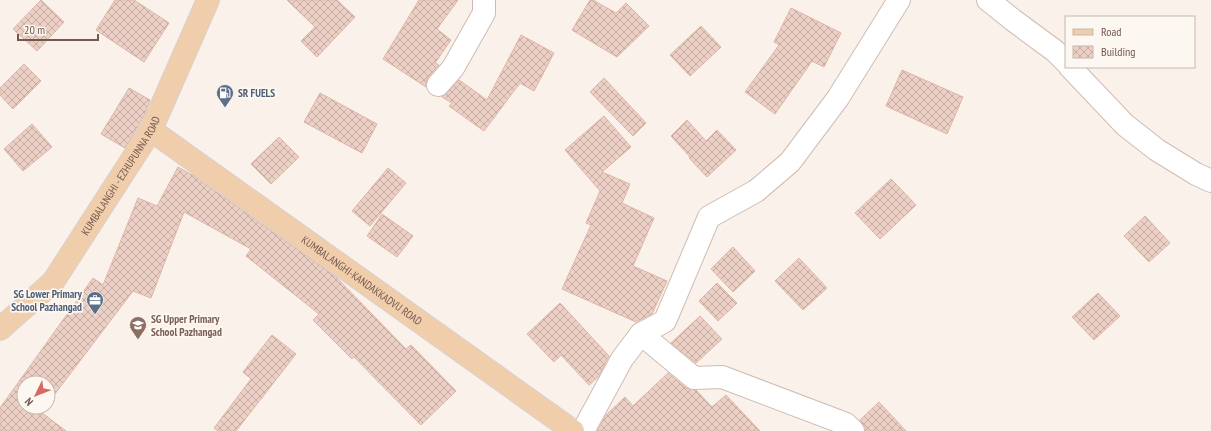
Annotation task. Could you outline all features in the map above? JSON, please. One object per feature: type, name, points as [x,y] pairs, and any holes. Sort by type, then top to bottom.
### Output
[{"type":"main road","name":"KUMBALANGHI - EZHUPUNNA ROAD","points":[[0,329],[53,282],[151,130],[208,0]]},
{"type":"main road","name":"KUMBALANGHI-KANDAKKADVU ROAD","points":[[151,130],[573,431]]},
{"type":"street","points":[[438,85],[453,68],[484,13],[484,0]]},
{"type":"street","points":[[583,431],[622,359],[641,334],[665,321],[709,217],[756,191],[790,162],[838,98],[899,0]]},
{"type":"street","points":[[988,0],[1055,51],[1065,61]]},
{"type":"street","points":[[1071,68],[1125,125],[1157,150],[1196,174],[1211,181]]},
{"type":"street","points":[[641,334],[694,378],[722,376],[846,424],[853,431]]},
{"type":"building","points":[[41,0],[64,22],[37,51],[13,29]]},
{"type":"building","points":[[115,0],[134,0],[169,23],[144,62],[96,30]]},
{"type":"building","points":[[287,0],[337,0],[355,17],[317,57],[301,41],[315,27]]},
{"type":"building","points":[[419,0],[458,0],[437,29],[451,40],[435,63],[439,65],[428,77],[426,87],[383,59]]},
{"type":"building","points":[[590,0],[593,0],[616,13],[626,3],[649,26],[617,57],[572,30]]},
{"type":"building","points":[[791,8],[841,33],[824,67],[812,61],[775,114],[745,92],[779,45],[774,42]]},
{"type":"building","points":[[701,26],[721,47],[690,76],[670,55]]},
{"type":"building","points":[[521,35],[554,53],[534,91],[520,83],[484,131],[449,106],[452,103],[442,97],[459,80],[487,100]]},
{"type":"building","points":[[24,64],[41,81],[13,109],[0,95],[0,88]]},
{"type":"building","points":[[902,70],[963,97],[947,134],[886,106]]},
{"type":"building","points":[[604,78],[646,123],[633,136],[590,92]]},
{"type":"building","points":[[129,88],[150,100],[143,118],[125,148],[101,134]]},
{"type":"building","points":[[320,93],[377,124],[362,153],[304,122]]},
{"type":"building","points":[[604,116],[631,147],[602,172],[630,184],[622,203],[654,218],[633,266],[667,281],[652,314],[636,322],[562,289],[591,225],[586,223],[600,191],[565,150]]},
{"type":"building","points":[[687,120],[706,141],[717,130],[736,150],[707,177],[671,136]]},
{"type":"building","points":[[32,124],[52,147],[23,171],[4,149]]},
{"type":"building","points":[[279,137],[299,157],[271,184],[251,164]]},
{"type":"building","points":[[178,167],[194,176],[336,277],[406,349],[411,345],[456,391],[421,425],[354,357],[352,359],[313,320],[319,314],[246,256],[251,249],[184,212],[151,298],[133,291],[56,392],[56,375],[24,375],[93,278],[103,285],[138,198],[157,206]]},
{"type":"building","points":[[388,168],[406,183],[370,226],[352,211]]},
{"type":"building","points":[[891,179],[916,205],[880,239],[855,213]]},
{"type":"building","points":[[382,214],[413,236],[397,257],[367,236]]},
{"type":"building","points":[[1145,216],[1170,243],[1149,262],[1124,236]]},
{"type":"building","points":[[733,247],[755,271],[733,292],[711,269]]},
{"type":"building","points":[[799,258],[827,288],[803,310],[775,281]]},
{"type":"building","points":[[717,283],[737,303],[718,321],[699,301]]},
{"type":"building","points":[[1098,293],[1120,316],[1094,340],[1072,317]]},
{"type":"building","points":[[560,303],[609,356],[598,377],[589,385],[561,355],[554,362],[527,334]]},
{"type":"building","points":[[700,316],[722,339],[696,363],[671,343]]},
{"type":"building","points":[[272,335],[296,354],[236,431],[218,431],[214,428],[251,379],[243,372]]},
{"type":"building","points":[[668,373],[686,388],[696,390],[712,407],[726,395],[760,431],[597,431],[606,415],[625,397],[633,406]]},
{"type":"building","points":[[16,386],[16,415],[45,415],[66,431],[0,431],[0,408]]},
{"type":"building","points":[[879,402],[906,431],[865,431],[865,427],[860,420]]},
{"type":"place","name":"SR FUELS","points":[[225,108]]},
{"type":"place","name":"SG Lower Primary School Pazhangad","points":[[95,315]]},
{"type":"place","name":"SG Upper Primary School Pazhangad","points":[[138,340]]}]
